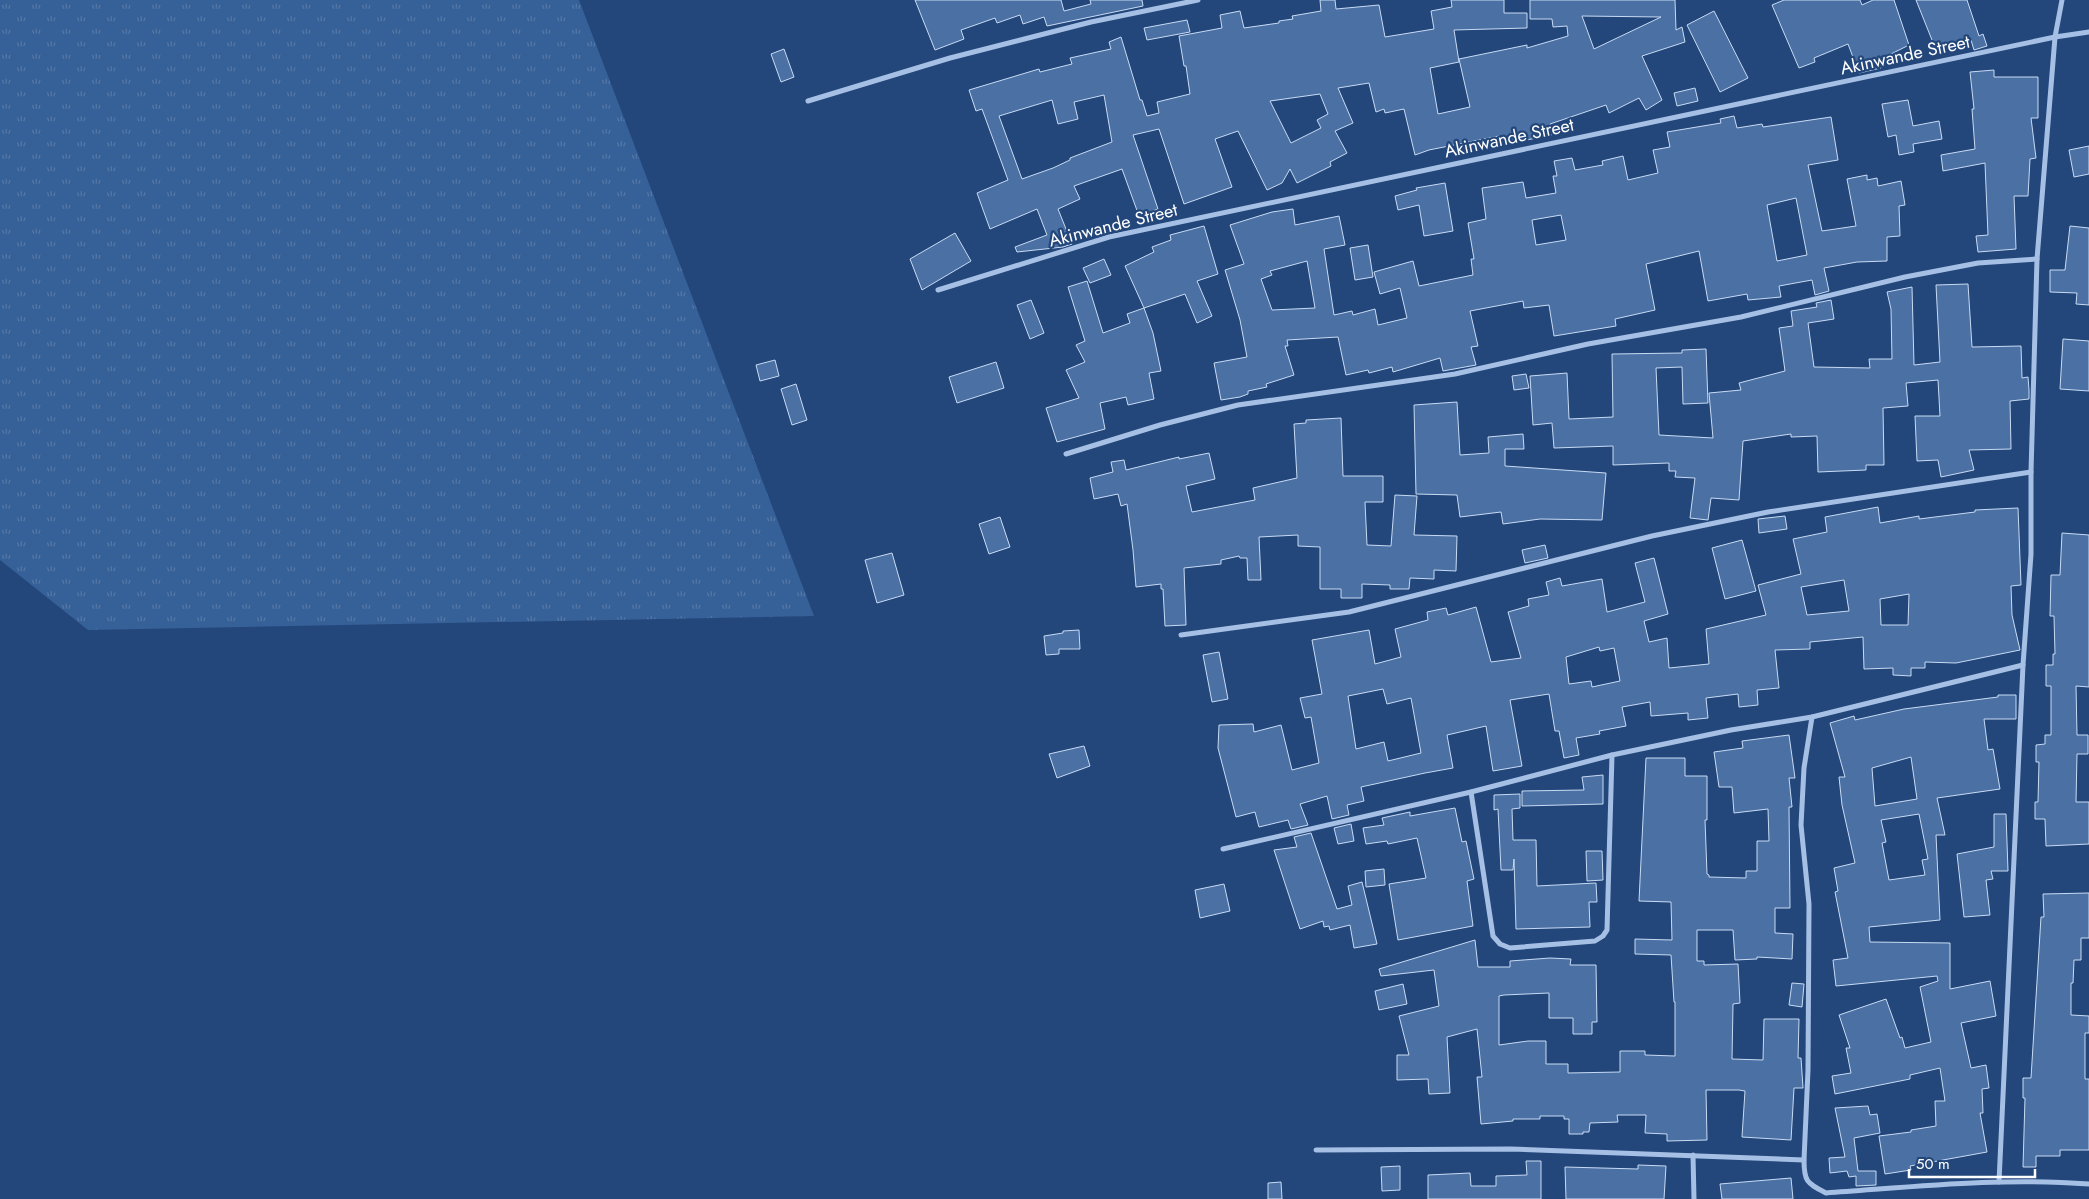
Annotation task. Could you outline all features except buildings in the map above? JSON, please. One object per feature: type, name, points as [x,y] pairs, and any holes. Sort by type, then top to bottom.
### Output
[{"type":"street","points":[[808,101],[950,58],[1091,22],[1198,0]]},
{"type":"street","points":[[1998,1182],[2031,554],[2031,472],[2037,259],[2055,37],[2062,0]]},
{"type":"street","name":"Akinwande Street","points":[[938,290],[1109,237],[2055,37],[2089,32]]},
{"type":"street","points":[[1066,454],[1238,405],[1454,374],[1588,344],[1741,317],[1905,277],[1978,263],[2037,259]]},
{"type":"street","points":[[1181,634],[1349,612],[1643,538],[1768,512],[2031,472]]},
{"type":"street","points":[[1223,849],[1471,792],[1612,755],[1731,730],[1812,717],[2024,666]]},
{"type":"street","points":[[1812,717],[1804,768],[1801,825],[1808,904],[1808,1070],[1804,1173],[1810,1185],[1826,1193],[1998,1182],[2051,1181],[2089,1184]]},
{"type":"street","points":[[1471,792],[1493,936],[1500,944],[1510,948],[1595,941],[1603,936],[1607,930],[1612,755]]},
{"type":"street","points":[[1316,1150],[1512,1149],[1804,1160]]},
{"type":"street","points":[[1693,1155],[1694,1199]]},
{"type":"green space","points":[[0,0],[579,0],[814,616],[88,630],[0,560]]}]
